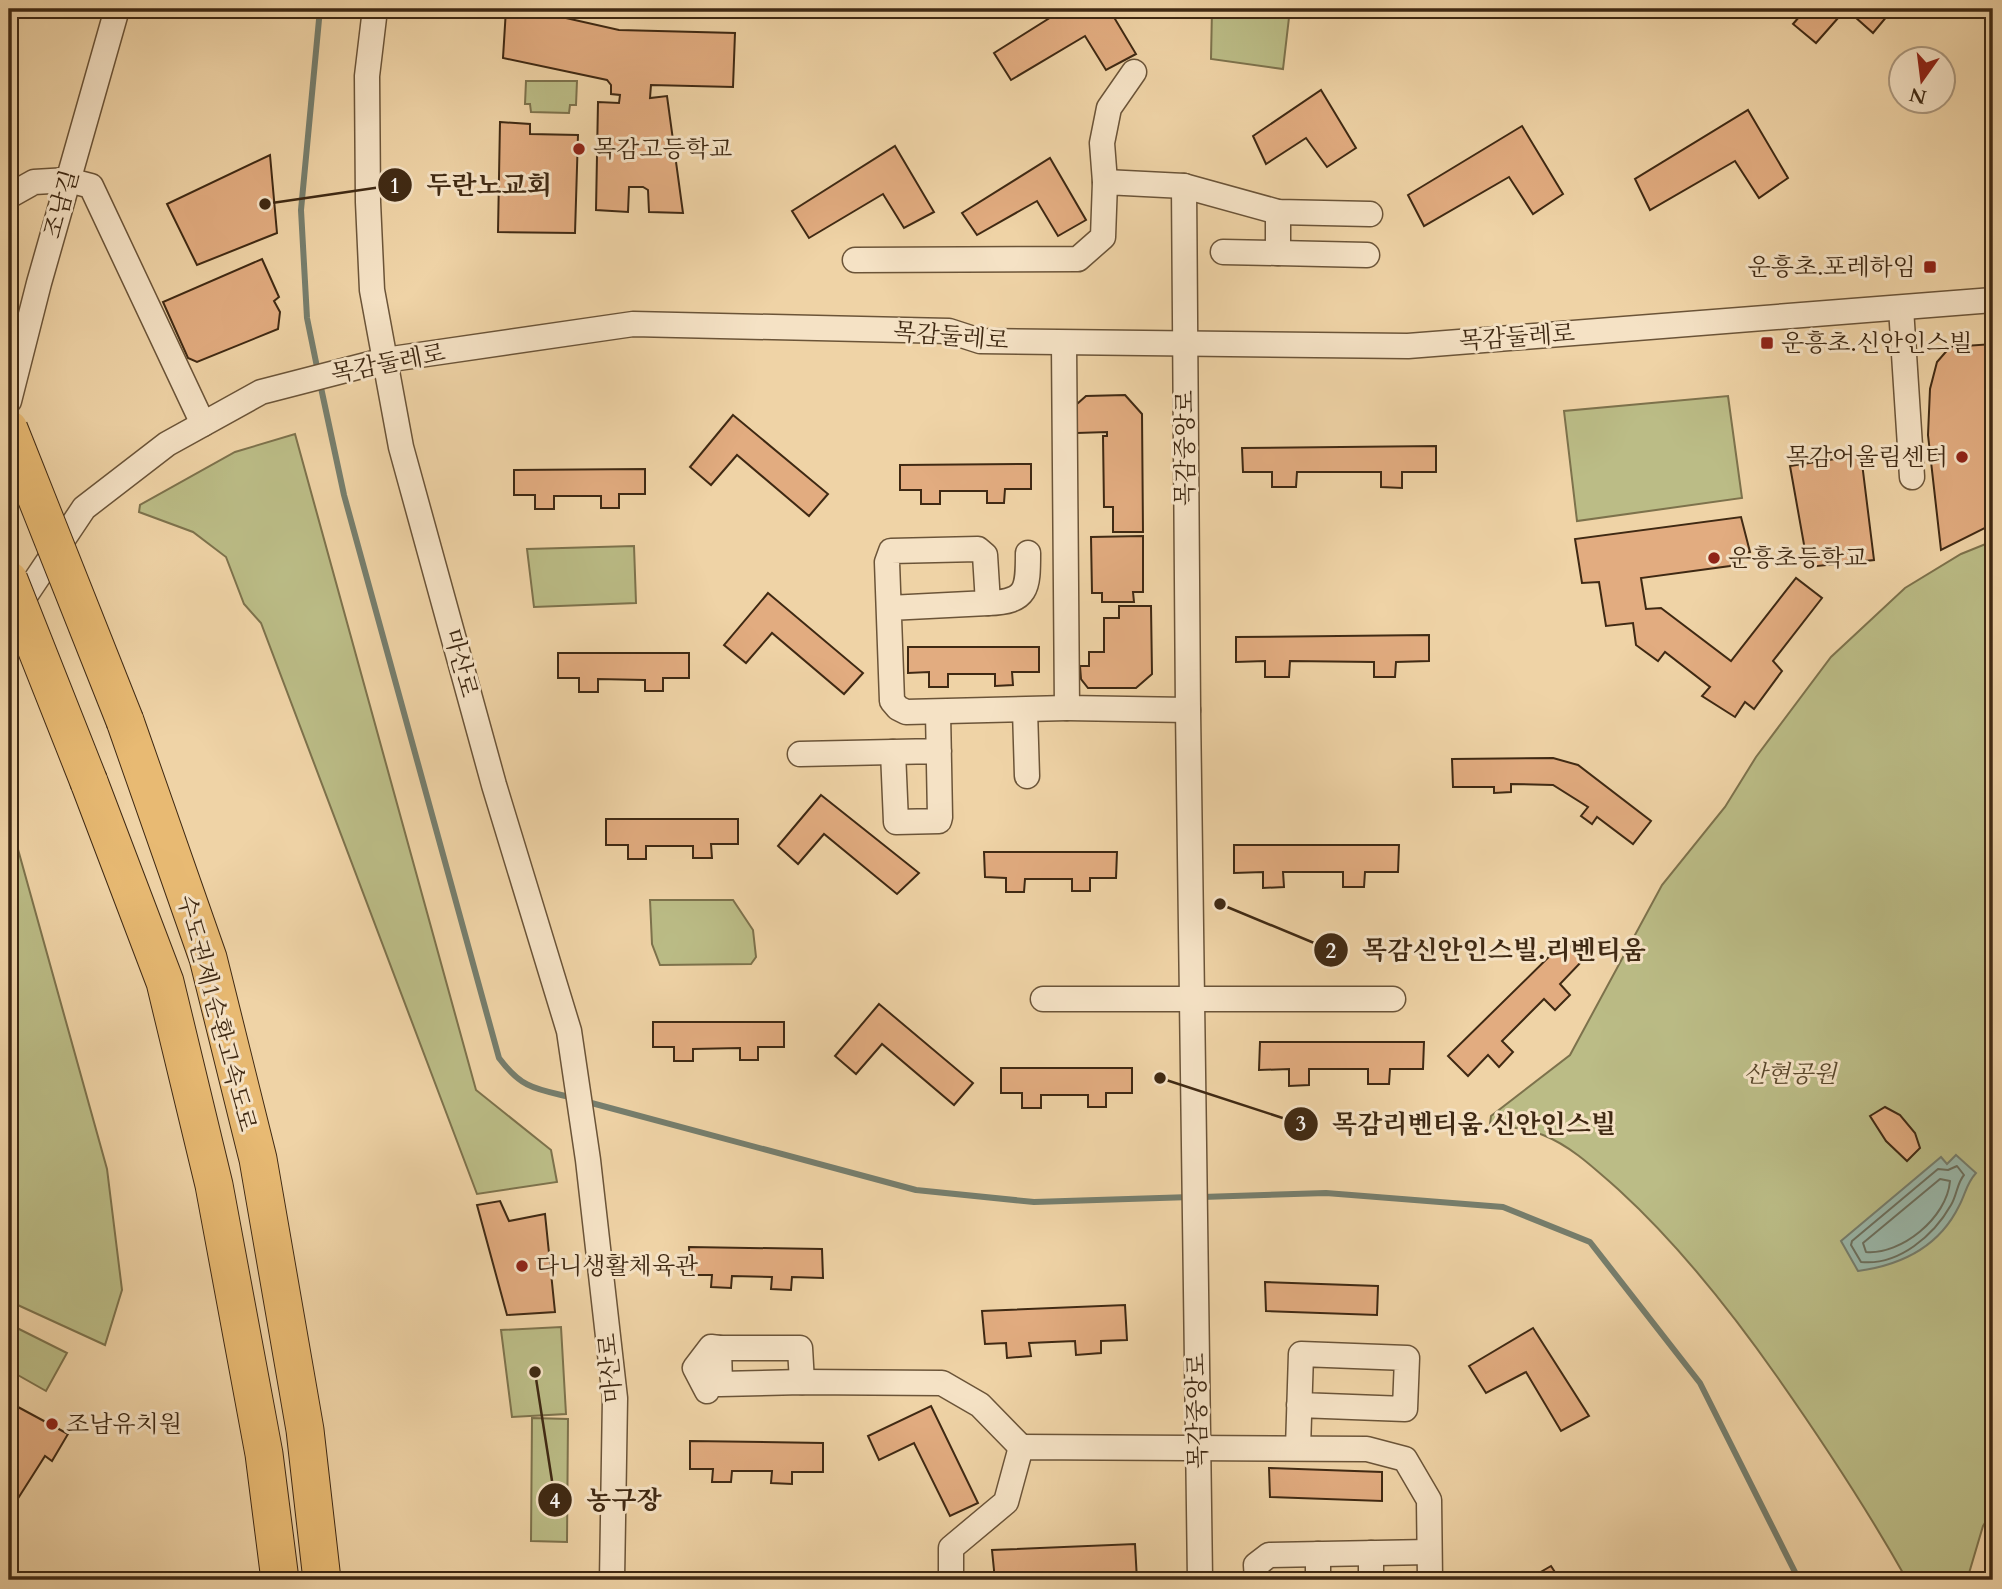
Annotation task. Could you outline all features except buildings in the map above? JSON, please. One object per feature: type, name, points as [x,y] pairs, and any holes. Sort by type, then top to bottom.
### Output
[{"type":"highway","name":"수도권제1순환고속도로","points":[[9,429],[125,721],[208,958],[258,1159],[304,1430],[322,1580]]},
{"type":"highway","name":"수도권제1순환고속도로","points":[[9,580],[165,982],[214,1185],[264,1454],[280,1580]]},
{"type":"street","name":"조남길","points":[[9,401],[117,9]]},
{"type":"street","name":"마산로","points":[[375,9],[367,76],[372,290],[401,447],[494,785],[569,1031],[588,1157],[615,1398],[612,1580]]},
{"type":"street","points":[[855,260],[1078,259],[1103,237],[1105,182],[1102,143],[1109,107],[1134,72]]},
{"type":"street","points":[[9,196],[34,182],[68,180],[90,186],[203,424]]},
{"type":"street","points":[[1105,182],[1184,186],[1279,212],[1370,214]]},
{"type":"street","name":"목감중앙로","points":[[1184,186],[1191,999],[1200,1580]]},
{"type":"street","points":[[1278,253],[1279,212]]},
{"type":"street","points":[[1223,252],[1367,255]]},
{"type":"street","name":"목감둘레로","points":[[9,621],[84,508],[167,444],[261,392],[385,360],[633,324],[949,331],[980,341],[1064,344],[1408,346],[1993,300]]},
{"type":"street","points":[[1901,308],[1912,477]]},
{"type":"street","points":[[1064,344],[1067,708]]},
{"type":"street","points":[[988,603],[985,555],[978,549],[891,551],[887,562],[892,701],[898,708],[906,712],[1067,708],[1188,710]]},
{"type":"street","points":[[889,608],[1009,603],[1021,595],[1028,581],[1028,553]]},
{"type":"street","points":[[1025,710],[1027,776]]},
{"type":"street","points":[[893,752],[896,822],[939,821],[938,712]]},
{"type":"street","points":[[800,754],[939,751]]},
{"type":"street","points":[[1043,999],[1393,999]]},
{"type":"street","points":[[707,1391],[695,1368],[711,1347],[800,1348],[802,1382]]},
{"type":"street","points":[[719,1348],[720,1384],[942,1384],[980,1405],[1021,1447],[1367,1449],[1405,1459],[1429,1500],[1430,1580]]},
{"type":"street","points":[[1298,1448],[1299,1405],[1301,1354],[1407,1358],[1405,1409],[1299,1405]]},
{"type":"street","points":[[951,1580],[951,1548],[1006,1502],[1021,1447]]},
{"type":"street","points":[[1257,1580],[1256,1565],[1269,1555],[1429,1552]]},
{"type":"street","points":[[1371,1553],[1371,1580]]},
{"type":"street","points":[[1318,1554],[1318,1580]]},
{"type":"green space","points":[[1212,9],[1290,9],[1283,69],[1211,59]]},
{"type":"green space","points":[[526,81],[577,81],[576,105],[570,105],[569,113],[531,112],[530,104],[525,104]]},
{"type":"green space","points":[[1728,396],[1742,498],[1577,521],[1564,411]]},
{"type":"green space","points":[[295,434],[476,1090],[551,1150],[557,1182],[477,1194],[261,623],[244,604],[226,557],[193,532],[139,512],[140,505],[235,452]]},
{"type":"green space","name":"산현공원","points":[[1993,541],[1993,1511],[1983,1526],[1967,1580],[1907,1580],[1877,1528],[1778,1378],[1723,1304],[1663,1234],[1620,1191],[1564,1146],[1524,1129],[1490,1124],[1491,1116],[1570,1055],[1662,885],[1725,807],[1756,757],[1831,657],[1905,588],[1961,554]]},
{"type":"green space","points":[[634,546],[636,603],[534,607],[527,549]]},
{"type":"green space","points":[[9,817],[107,1169],[122,1290],[105,1345],[9,1301]]},
{"type":"green space","points":[[650,900],[733,900],[753,930],[756,957],[751,964],[660,965],[652,944]]},
{"type":"green space","points":[[9,1324],[67,1353],[46,1391],[9,1370]]},
{"type":"green space","points":[[561,1327],[566,1414],[512,1417],[501,1330]]},
{"type":"green space","points":[[532,1418],[568,1419],[567,1542],[531,1541]]},
{"type":"water","points":[[1956,1155],[1976,1173],[1941,1233],[1918,1252],[1904,1259],[1858,1271],[1841,1241],[1941,1157],[1947,1164]]},
{"type":"waterway","points":[[318,372],[307,318],[301,210],[320,9]]},
{"type":"waterway","points":[[320,383],[344,495],[499,1058],[508,1069],[532,1087],[574,1098]]},
{"type":"waterway","points":[[584,1101],[916,1190],[1034,1202],[1191,1197]]},
{"type":"waterway","points":[[1202,1197],[1326,1193],[1503,1207],[1590,1242],[1700,1383],[1799,1580]]},
{"type":"place","name":"목감고등학교","points":[[579,149]]},
{"type":"place","name":"두란노교회","points":[[265,204]]},
{"type":"place","name":"운흥초.포레하임","points":[[1930,267]]},
{"type":"place","name":"운흥초.신안인스빌","points":[[1767,343]]},
{"type":"place","name":"목감어울림센터","points":[[1962,457]]},
{"type":"place","name":"운흥초등학교","points":[[1714,558]]},
{"type":"place","name":"목감신안인스빌.리벤티움","points":[[1220,904]]},
{"type":"place","name":"목감리벤티움.신안인스빌","points":[[1160,1078]]},
{"type":"place","name":"다니생활체육관","points":[[522,1266]]},
{"type":"place","name":"농구장","points":[[535,1372]]},
{"type":"place","name":"조남유치원","points":[[52,1424]]}]
